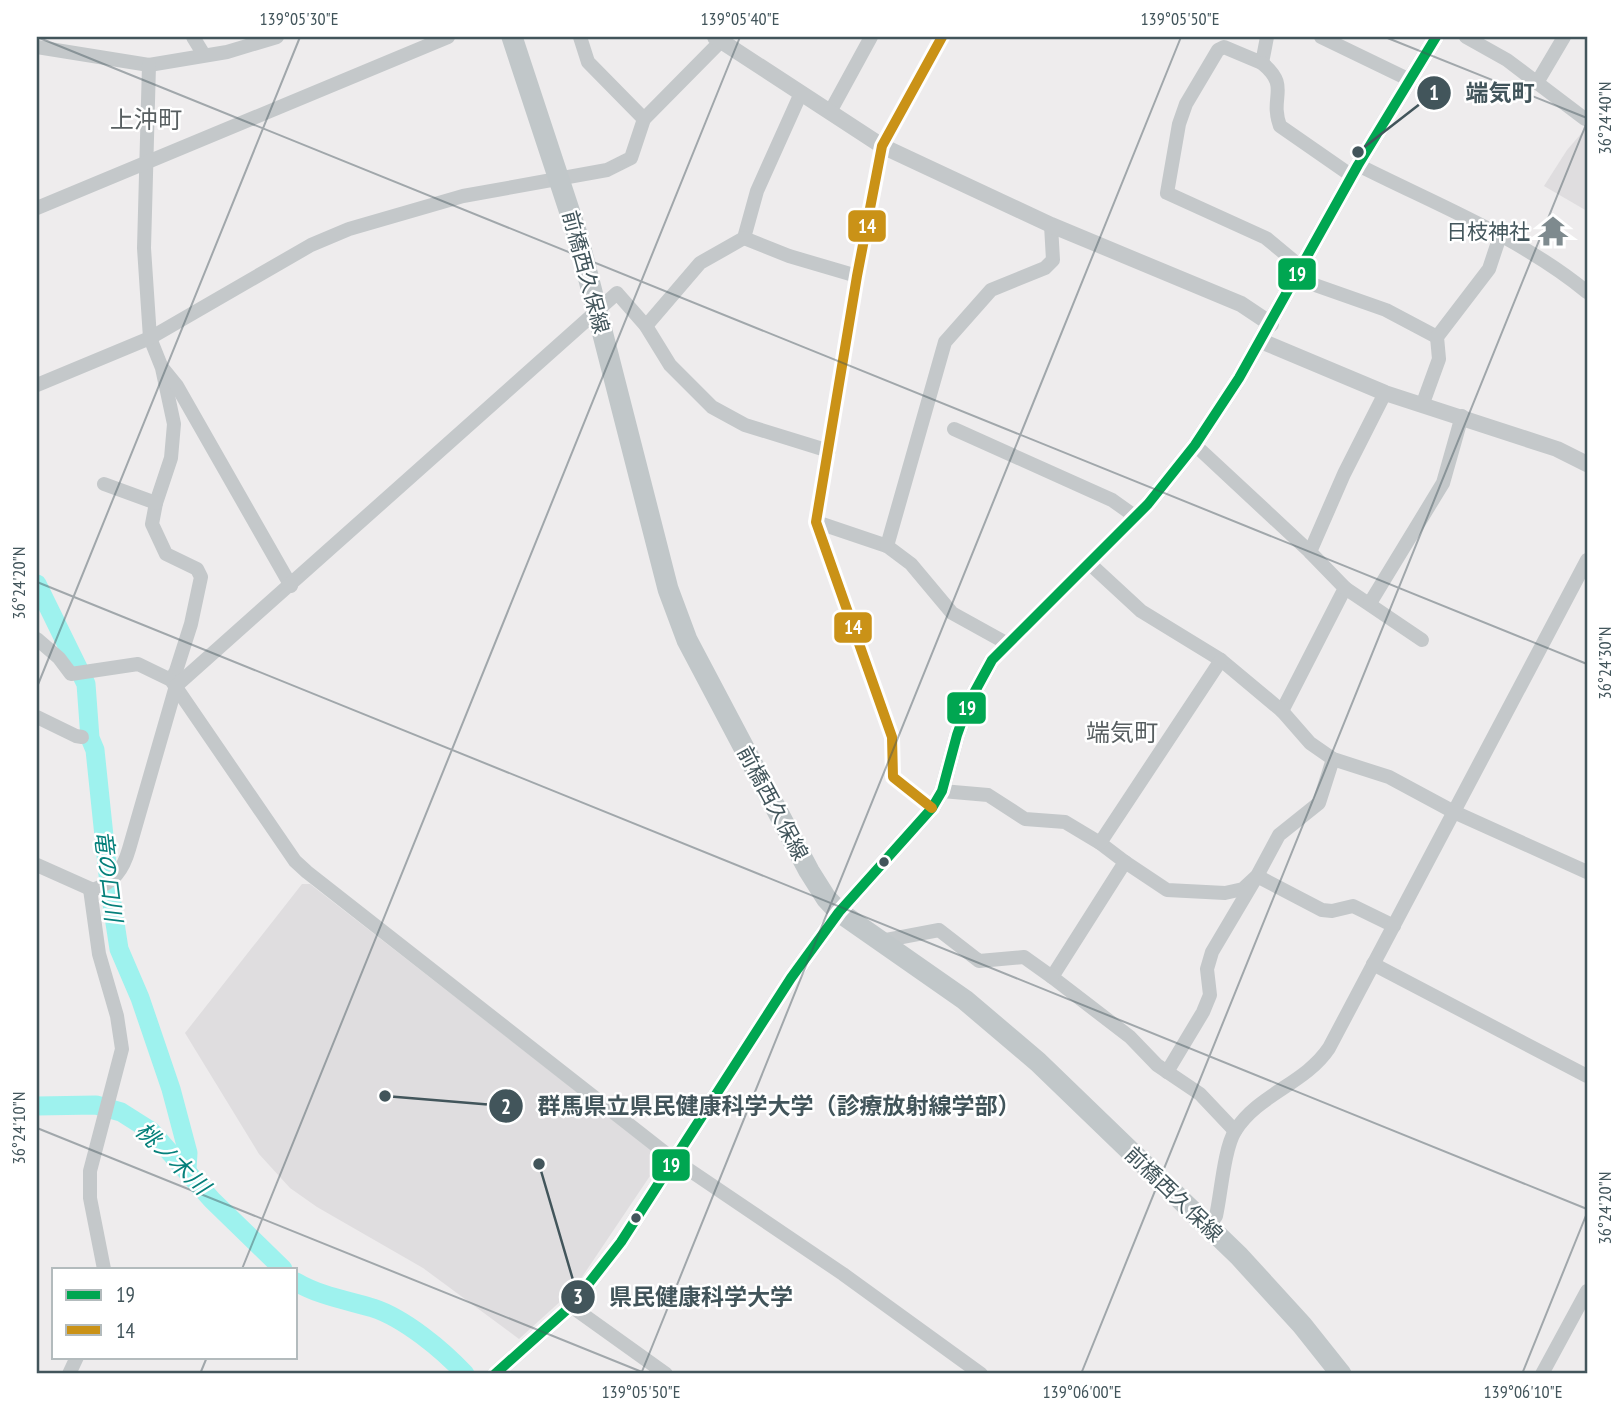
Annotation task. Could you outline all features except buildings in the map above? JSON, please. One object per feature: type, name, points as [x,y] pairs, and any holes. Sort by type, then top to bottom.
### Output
[{"type":"main road","name":"前橋西久保線","points":[[512,37],[578,237],[668,589],[687,640],[809,871],[826,898],[839,912],[965,1000],[1015,1041],[1269,1287],[1341,1374]]},
{"type":"street","points":[[193,37],[204,55]]},
{"type":"street","points":[[37,47],[149,65],[227,52],[278,37]]},
{"type":"street","points":[[37,208],[447,37]]},
{"type":"street","points":[[580,37],[588,62],[644,119]]},
{"type":"street","points":[[830,113],[871,37]]},
{"type":"street","points":[[932,808],[893,776],[892,737],[816,522],[857,276],[882,146],[942,37]]},
{"type":"street","points":[[1262,63],[1266,37]]},
{"type":"street","points":[[1321,37],[1410,80]]},
{"type":"street","points":[[495,1374],[571,1306],[621,1242],[770,1010],[839,912],[932,808],[942,791],[968,704],[992,660],[1136,517],[1195,445],[1261,341],[1355,170],[1436,37]]},
{"type":"street","points":[[1466,37],[1507,60],[1585,119]]},
{"type":"street","points":[[1538,82],[1564,37]]},
{"type":"street","points":[[37,385],[150,338],[311,245],[349,229],[463,196],[607,170],[631,158],[644,119],[721,38],[882,146],[1051,225],[1241,304],[1271,324]]},
{"type":"street","points":[[1437,337],[1386,310],[1298,273],[1266,238],[1167,193],[1185,104],[1218,50],[1224,47],[1262,63],[1275,74],[1278,81],[1275,113],[1280,126],[1355,170],[1500,236],[1559,269],[1587,292]]},
{"type":"street","points":[[93,889],[124,867],[191,624],[201,577],[197,569],[166,554],[152,524],[171,458],[174,424],[162,368],[150,338],[144,248],[149,65]]},
{"type":"street","points":[[646,326],[700,263],[744,238],[757,191],[801,93]]},
{"type":"street","points":[[887,546],[945,342],[991,290],[1045,268],[1053,260],[1051,225]]},
{"type":"street","points":[[1423,403],[1439,359],[1437,337],[1489,269],[1500,236]]},
{"type":"street","points":[[744,238],[789,256],[857,276]]},
{"type":"street","points":[[174,683],[291,586],[617,293],[646,326],[670,365],[712,407],[745,425],[829,451]]},
{"type":"street","points":[[1261,341],[1385,393],[1423,403],[1557,449],[1587,464]]},
{"type":"street","points":[[162,368],[177,386],[291,586]]},
{"type":"street","points":[[1310,552],[1344,474],[1385,393]]},
{"type":"street","points":[[1370,603],[1443,483],[1462,416]]},
{"type":"street","points":[[954,429],[1112,500],[1136,517]]},
{"type":"street","points":[[1195,445],[1345,588],[1422,640]]},
{"type":"street","points":[[104,484],[156,503]]},
{"type":"street","points":[[816,522],[887,546],[911,564],[953,613],[1008,644]]},
{"type":"street","points":[[1207,1227],[1216,1216],[1235,1131],[1257,1106],[1319,1063],[1587,560]]},
{"type":"street","points":[[1089,563],[1141,611],[1221,660],[1282,711],[1310,743],[1333,759],[1389,776],[1454,812],[1587,872]]},
{"type":"street","points":[[1282,711],[1345,588]]},
{"type":"street","points":[[37,639],[73,674],[138,664],[174,683],[295,861],[307,872],[673,1159],[843,1274],[981,1374]]},
{"type":"street","points":[[1100,843],[1221,660]]},
{"type":"street","points":[[37,717],[82,737]]},
{"type":"street","points":[[1167,1072],[1203,1012],[1210,995],[1207,969],[1212,953],[1279,835],[1319,803],[1333,759]]},
{"type":"street","points":[[942,791],[988,795],[1026,819],[1065,822],[1167,890],[1225,893],[1243,889],[1257,876]]},
{"type":"street","points":[[1052,977],[1125,862]]},
{"type":"street","points":[[37,865],[93,889]]},
{"type":"street","points":[[1257,876],[1322,910],[1332,911],[1353,906],[1394,926]]},
{"type":"street","points":[[93,889],[99,954],[121,1035],[121,1059],[90,1171],[90,1198],[104,1268]]},
{"type":"street","points":[[881,941],[939,929],[979,961],[1024,957],[1130,1037],[1157,1065],[1200,1094],[1235,1131]]},
{"type":"street","points":[[1373,964],[1587,1076]]},
{"type":"street","points":[[1542,1374],[1587,1291]]},
{"type":"street","points":[[571,1306],[666,1374]]},
{"type":"street","points":[[69,1374],[77,1358]]},
{"type":"shaded area","points":[[1587,127],[1587,211],[1544,186],[1567,150]]},
{"type":"shaded area","points":[[302,884],[310,884],[662,1158],[574,1289],[519,1339],[423,1268],[317,1207],[290,1188],[259,1154],[185,1033]]},
{"type":"waterway","name":"竜の口川","points":[[37,584],[86,684],[90,738],[95,750],[109,884],[119,949],[140,998],[171,1089],[188,1153],[187,1169]]},
{"type":"waterway","name":"桃ノ木川","points":[[37,1106],[96,1105],[121,1112],[151,1131],[212,1200],[282,1268]]},
{"type":"waterway","name":"桃ノ木川","points":[[298,1283],[324,1294],[373,1308],[397,1319],[434,1345],[465,1374]]},
{"type":"transit line","name":"14","points":[[932,808],[893,777],[892,737],[816,522],[857,276],[882,146],[942,37]]},
{"type":"transit line","name":"19","points":[[495,1374],[571,1306],[621,1242],[791,978],[839,912],[932,808],[942,791],[968,704],[992,660],[1148,504],[1195,445],[1239,378],[1358,165],[1436,37]]},
{"type":"place","name":"端気町","points":[[1358,152]]},
{"type":"place","name":"日枝神社","points":[[1553,231]]},
{"type":"place","name":"群馬県立県民健康科学大学（診療放射線学部）","points":[[385,1096]]},
{"type":"place","name":"県民健康科学大学","points":[[539,1164]]},
{"type":"district","name":"上沖町","points":[[146,119]]},
{"type":"district","name":"端気町","points":[[1122,732]]}]
